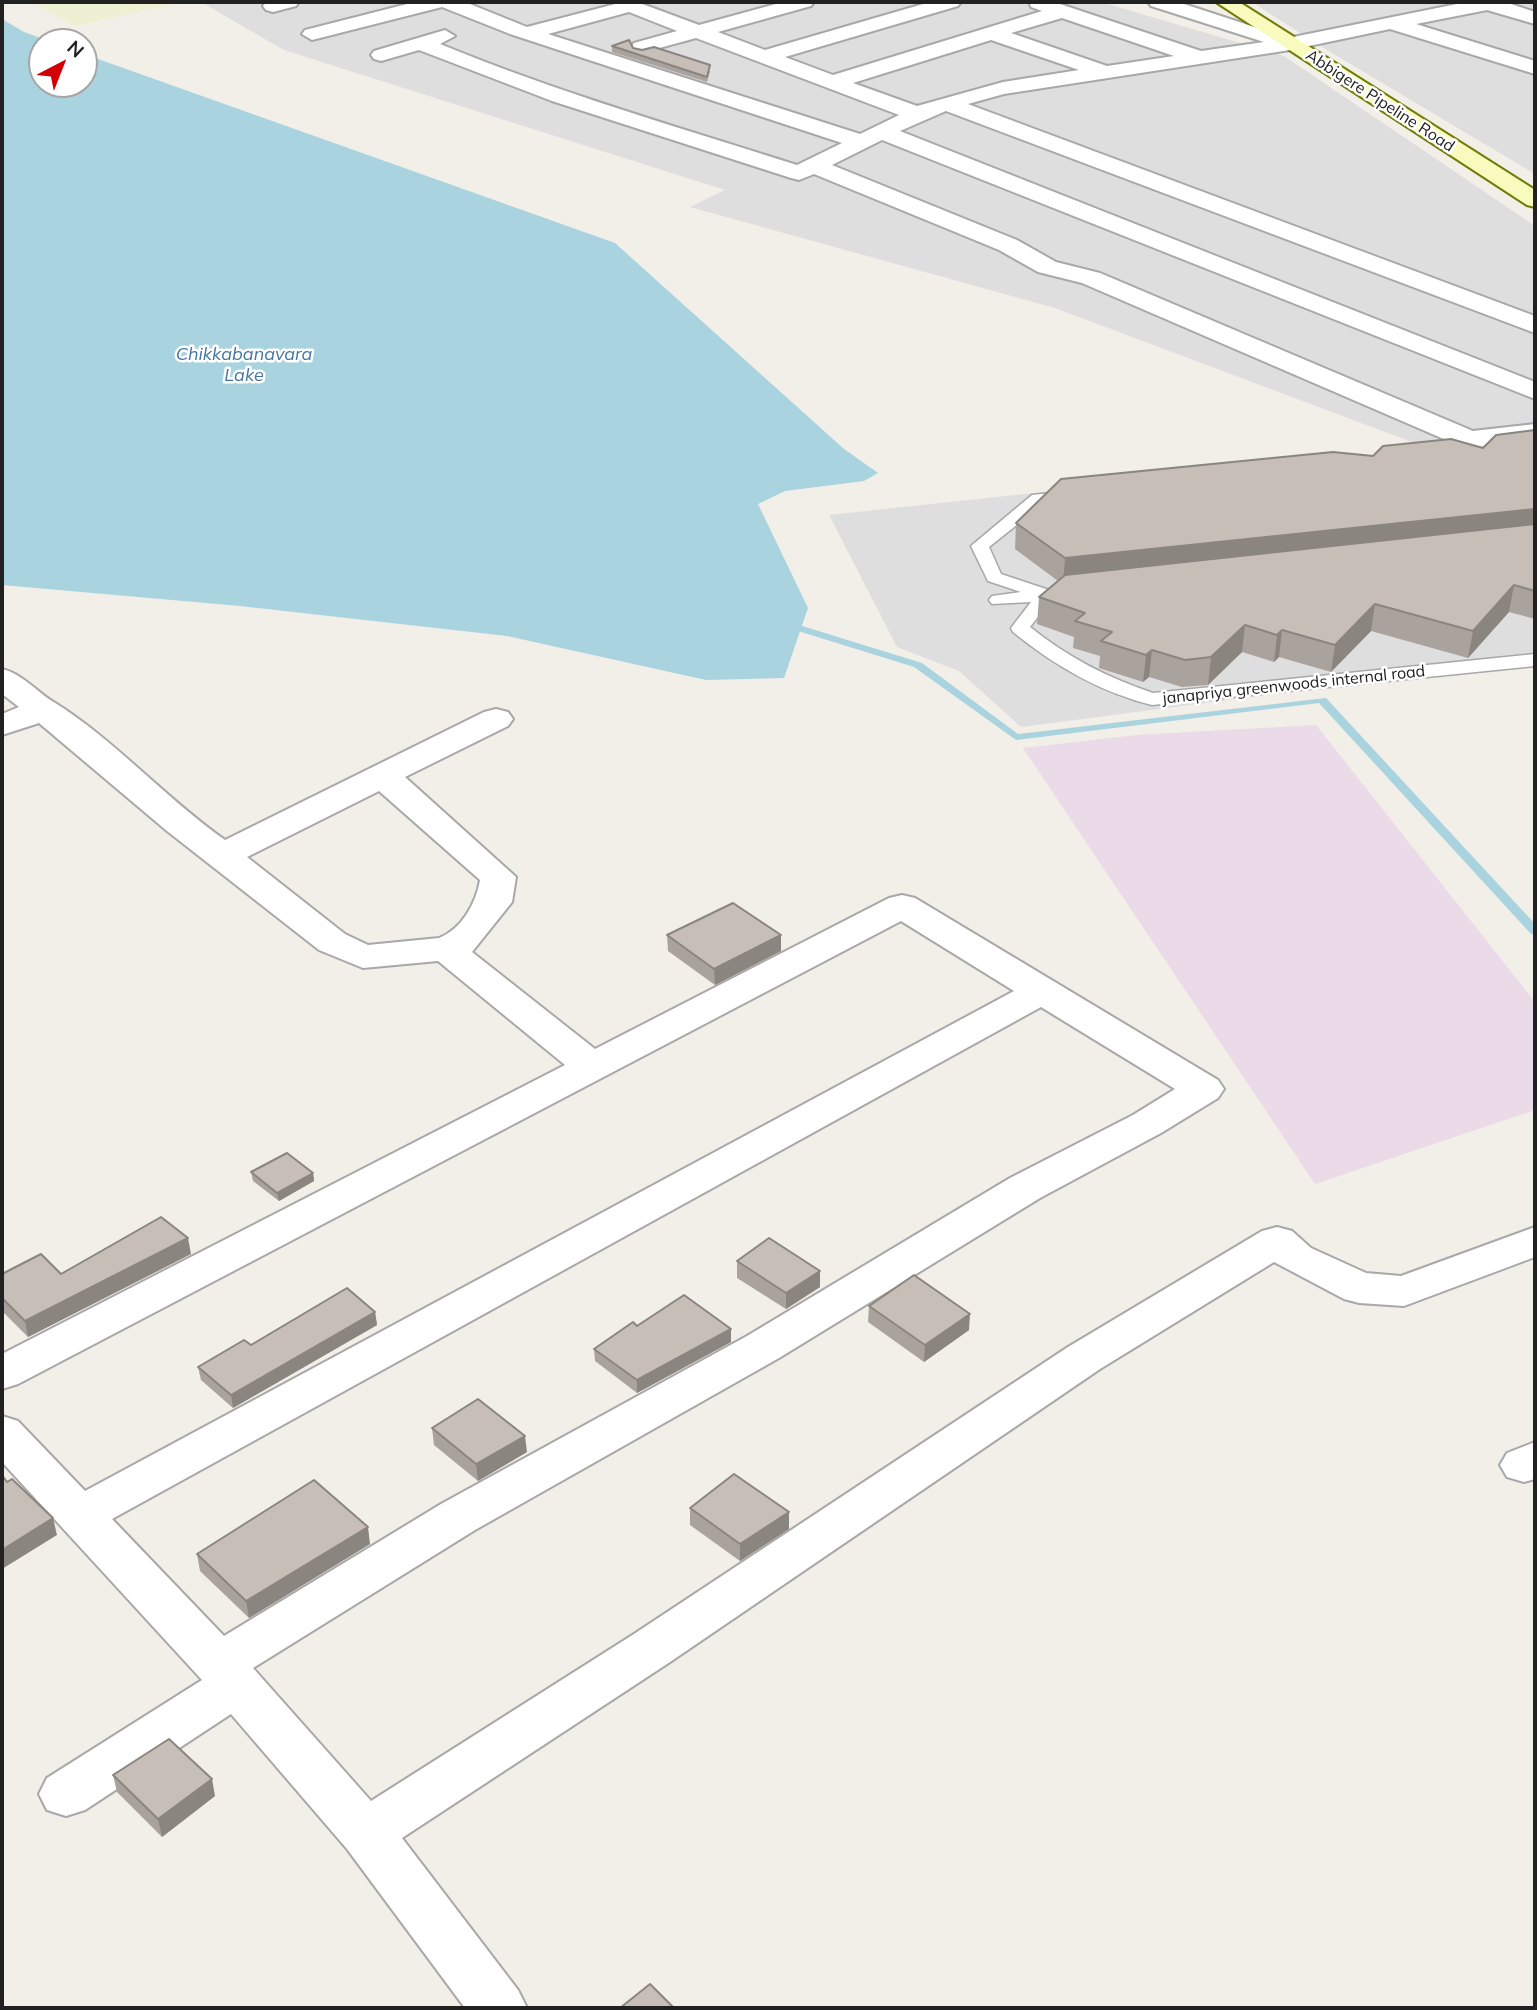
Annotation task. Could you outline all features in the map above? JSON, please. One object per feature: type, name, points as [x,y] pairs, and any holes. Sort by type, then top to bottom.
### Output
[{"type":"main road","name":"Abbigere Pipeline Road","points":[[1226,2],[1535,201]]},
{"type":"street","points":[[312,34],[437,2]]},
{"type":"street","points":[[448,2],[527,33],[729,99],[872,137],[1535,390]]},
{"type":"street","points":[[640,47],[804,2]]},
{"type":"street","points":[[762,57],[951,2]]},
{"type":"street","points":[[1032,2],[1196,56]]},
{"type":"street","points":[[1158,2],[1290,44]]},
{"type":"street","points":[[420,43],[482,70],[799,173],[917,114],[946,103],[1003,88],[1196,56],[1290,44],[1491,3],[1535,18]]},
{"type":"street","points":[[527,33],[637,4],[762,57],[917,114]]},
{"type":"street","points":[[833,82],[1062,11]]},
{"type":"street","points":[[381,55],[498,22]]},
{"type":"street","points":[[1392,23],[1535,68]]},
{"type":"street","points":[[992,33],[1105,72]]},
{"type":"street","points":[[648,125],[729,99]]},
{"type":"street","points":[[946,103],[1535,325]]},
{"type":"street","points":[[813,166],[1009,245],[1047,267],[1091,278],[1471,440],[1535,432]]},
{"type":"street","points":[[2,679],[44,709],[179,824],[223,855],[332,942],[363,957],[446,950],[463,942],[494,902],[498,877],[383,776]]},
{"type":"street","points":[[2,725],[44,709]]},
{"type":"street","points":[[223,855],[496,719]]},
{"type":"street","points":[[2,1373],[902,906],[1204,1089],[1147,1124],[1025,1188],[763,1347],[458,1517],[228,1674],[66,1794]]},
{"type":"street","points":[[446,950],[592,1067]]},
{"type":"street","points":[[82,1514],[1044,990]]},
{"type":"street","points":[[366,1833],[652,1648],[1084,1358],[1277,1241],[1296,1258],[1359,1289],[1404,1290],[1535,1241]]},
{"type":"street","points":[[2,1433],[82,1514],[228,1674],[366,1833],[498,2008]]},
{"type":"lane","points":[[1452,456],[1535,447]]},
{"type":"lane","points":[[1053,594],[994,577],[980,546],[1038,499],[1093,494]]},
{"type":"lane","points":[[999,600],[1053,594]]},
{"type":"lane","name":"janapriya greenwoods internal road","points":[[1053,594],[1020,628],[1054,657],[1119,689],[1152,699],[1535,660]]},
{"type":"shaded area","points":[[201,2],[1101,2],[1284,56],[1535,226],[1535,660],[1021,727],[959,671],[897,647],[829,515],[1433,450],[1055,308],[690,207],[725,190],[284,50]]},
{"type":"shaded area","points":[[1252,2],[1535,2],[1535,174],[1322,47]]},
{"type":"shaded area","points":[[1316,725],[1535,1002],[1535,1110],[1315,1184],[1023,748],[1137,735]]},
{"type":"green space","points":[[32,2],[183,2],[74,26]]},
{"type":"water","name":"Chikkabanavara Lake","points":[[2,19],[28,33],[28,98],[98,98],[98,59],[615,243],[844,449],[878,473],[864,481],[785,491],[758,504],[808,608],[784,678],[706,680],[507,636],[240,606],[2,585]]},
{"type":"building","points":[[629,40],[633,48],[642,50],[654,47],[710,65],[707,77],[612,46]]},
{"type":"building","points":[[1535,430],[1535,509],[1065,558],[1016,523],[1061,479],[1333,452],[1373,456],[1383,446],[1451,439],[1483,448],[1496,435]]},
{"type":"building","points":[[1535,524],[1535,591],[1514,585],[1473,631],[1375,604],[1335,645],[1282,630],[1277,635],[1245,625],[1211,657],[1185,660],[1152,650],[1146,655],[1101,641],[1112,632],[1075,621],[1085,613],[1039,597],[1065,575]]},
{"type":"building","points":[[733,903],[781,935],[714,969],[667,935]]},
{"type":"building","points":[[287,1153],[313,1173],[277,1193],[251,1172]]},
{"type":"building","points":[[161,1217],[188,1238],[25,1321],[2,1298],[2,1274],[41,1254],[61,1274]]},
{"type":"building","points":[[769,1238],[820,1271],[786,1293],[737,1261]]},
{"type":"building","points":[[914,1275],[970,1314],[925,1345],[869,1306]]},
{"type":"building","points":[[347,1288],[375,1312],[231,1395],[198,1367],[244,1340],[251,1345]]},
{"type":"building","points":[[684,1295],[731,1329],[637,1380],[594,1349],[633,1322],[637,1326]]},
{"type":"building","points":[[478,1399],[525,1436],[476,1464],[432,1428]]},
{"type":"building","points":[[734,1474],[789,1512],[740,1544],[690,1508]]},
{"type":"building","points":[[2,1475],[7,1482],[12,1479],[53,1518],[2,1550]]},
{"type":"building","points":[[314,1480],[368,1527],[246,1601],[197,1554]]},
{"type":"building","points":[[169,1739],[212,1779],[158,1819],[113,1775]]},
{"type":"building","points":[[650,1984],[674,2008],[620,2008]]},
{"type":"waterway","points":[[786,624],[918,665],[1016,737],[1322,700],[1535,931]]}]
